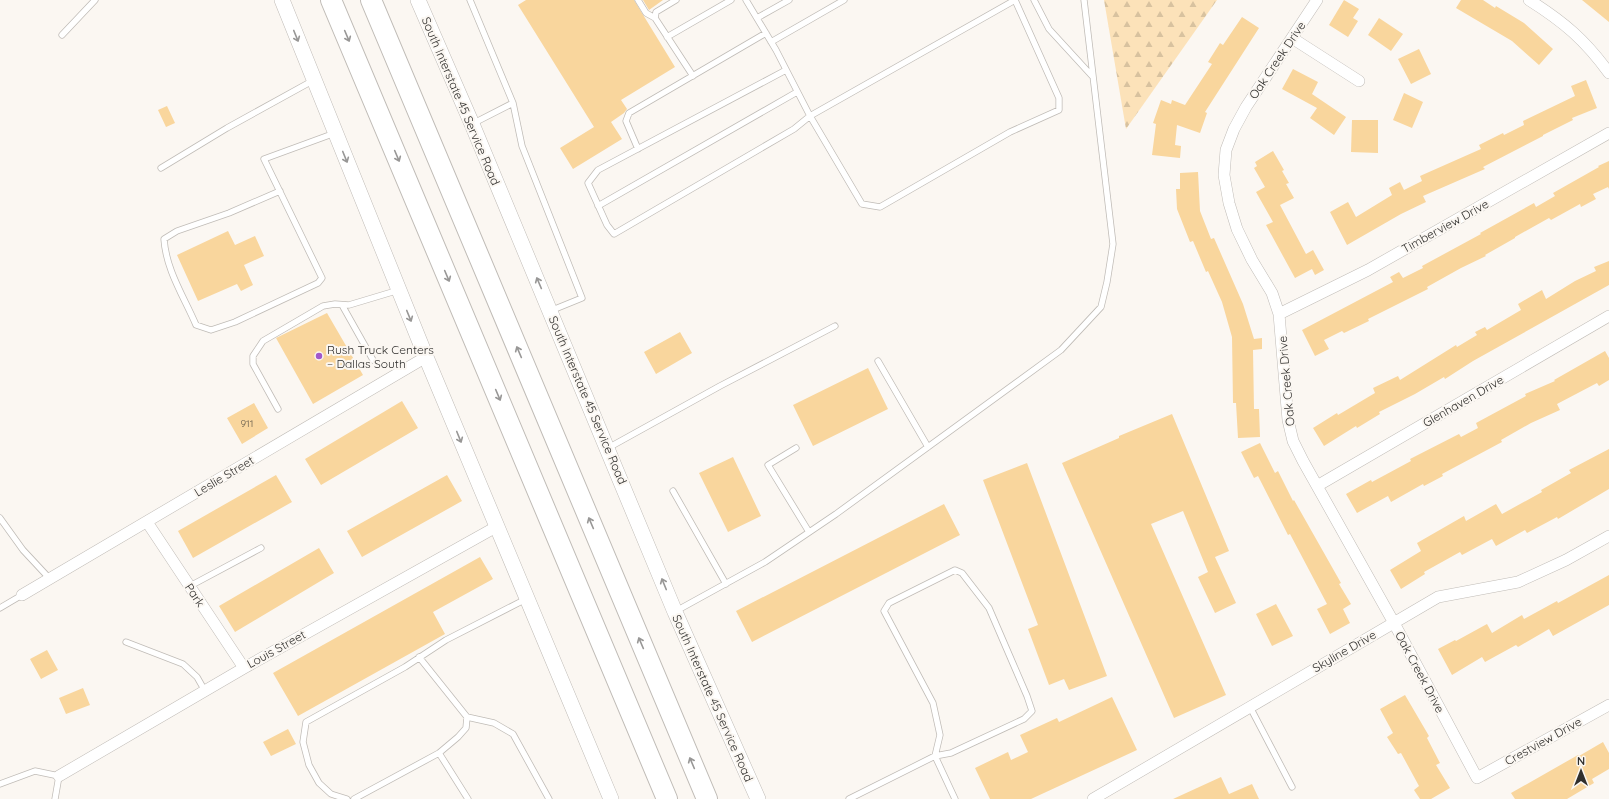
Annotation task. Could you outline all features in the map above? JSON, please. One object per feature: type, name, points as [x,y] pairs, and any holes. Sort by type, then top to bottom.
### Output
[{"type":"highway","points":[[332,0],[668,799]]},
{"type":"highway","points":[[371,0],[707,799]]},
{"type":"main road","points":[[282,0],[426,357],[610,799]]},
{"type":"main road","name":"South Interstate 45 Service Road","points":[[418,0],[472,124],[675,612],[758,799]]},
{"type":"street","name":"Oak Creek Drive","points":[[1317,0],[1246,107],[1234,129],[1226,150],[1224,174],[1229,203],[1236,228],[1252,260],[1272,293],[1279,314],[1288,420],[1293,441],[1316,486],[1394,623],[1477,778]]},
{"type":"street","points":[[1529,0],[1569,27],[1609,73]]},
{"type":"street","points":[[1292,38],[1359,81]]},
{"type":"street","name":"Timberview Drive","points":[[1279,314],[1368,270],[1609,133]]},
{"type":"street","name":"Glenhaven Drive","points":[[1316,486],[1609,316]]},
{"type":"street","name":"Leslie Street","points":[[22,595],[426,357]]},
{"type":"street","name":"Park","points":[[147,522],[244,668]]},
{"type":"street","name":"Louis Street","points":[[59,776],[244,668],[496,527]]},
{"type":"street","name":"Skyline Drive","points":[[1093,799],[1438,597],[1518,582],[1566,560],[1609,536]]},
{"type":"street","name":"Crestview Drive","points":[[1477,778],[1609,705]]},
{"type":"lane","points":[[62,35],[95,0]]},
{"type":"lane","points":[[470,0],[513,103],[522,146],[582,298],[550,311]]},
{"type":"lane","points":[[638,0],[646,13],[655,18],[693,76]]},
{"type":"lane","points":[[655,18],[656,12],[676,0]]},
{"type":"lane","points":[[667,37],[731,0]]},
{"type":"lane","points":[[746,0],[771,42],[786,70],[797,92],[810,116],[862,204],[880,206],[1010,132],[1060,110],[1059,98],[1015,0],[810,116],[794,129],[614,234],[607,226],[588,184],[598,170],[786,70]]},
{"type":"lane","points":[[757,18],[789,0]]},
{"type":"lane","points":[[771,42],[844,0]]},
{"type":"lane","points":[[1034,0],[1050,29],[1093,77]]},
{"type":"lane","points":[[675,612],[765,562],[928,447],[1061,350],[1101,307],[1107,282],[1113,244],[1084,0]]},
{"type":"lane","points":[[638,149],[626,121],[630,113],[766,33]]},
{"type":"lane","points":[[160,168],[227,128],[314,80]]},
{"type":"lane","points":[[598,206],[797,92]]},
{"type":"lane","points":[[472,124],[513,103]]},
{"type":"lane","points":[[280,191],[229,213],[177,231],[164,239],[165,253],[172,272],[196,325],[211,330],[235,322],[318,283],[322,278],[280,191],[264,159],[335,132]]},
{"type":"lane","points":[[278,409],[253,364],[253,356],[263,341],[323,306],[359,303],[399,290]]},
{"type":"lane","points":[[342,305],[373,360]]},
{"type":"lane","points":[[608,448],[720,386],[835,326]]},
{"type":"lane","points":[[878,361],[928,447]]},
{"type":"lane","points":[[796,448],[768,465],[809,532]]},
{"type":"lane","points":[[673,491],[726,584]]},
{"type":"lane","points":[[0,518],[23,550],[50,579]]},
{"type":"lane","points":[[190,586],[261,548]]},
{"type":"lane","points":[[848,799],[935,756],[951,753],[1024,719],[1032,711],[989,608],[962,573],[955,570],[889,603],[884,611],[933,703],[940,735],[935,756],[955,799]]},
{"type":"lane","points":[[0,608],[22,595]]},
{"type":"lane","points":[[347,799],[331,794],[319,782],[309,765],[303,742],[306,722],[446,640],[527,598]]},
{"type":"lane","points":[[126,642],[183,664],[197,677],[205,691]]},
{"type":"lane","points":[[419,657],[467,717],[494,723],[513,734],[550,799]]},
{"type":"lane","points":[[1250,706],[1292,787]]},
{"type":"lane","points":[[354,799],[439,753],[466,728],[467,717]]},
{"type":"lane","points":[[439,753],[468,799]]},
{"type":"lane","points":[[0,784],[35,771],[59,776],[55,799]]},
{"type":"green space","points":[[1104,0],[1217,0],[1126,129]]},
{"type":"building","points":[[526,0],[634,0],[675,67],[621,100],[627,109],[624,113],[611,122],[622,139],[573,169],[560,148],[594,127],[518,5]]},
{"type":"building","points":[[643,0],[663,0],[649,10]]},
{"type":"building","points":[[1344,0],[1359,9],[1353,18],[1358,21],[1348,37],[1329,25]]},
{"type":"building","points":[[1461,0],[1483,0],[1495,8],[1496,6],[1524,23],[1553,49],[1539,65],[1512,41],[1456,8]]},
{"type":"building","points":[[1582,0],[1609,0],[1609,22]]},
{"type":"building","points":[[1242,17],[1259,28],[1205,112],[1207,113],[1200,133],[1177,125],[1175,145],[1181,146],[1180,158],[1152,155],[1156,124],[1153,123],[1161,100],[1171,104],[1172,100],[1185,105],[1212,64],[1208,62],[1220,43],[1223,45]]},
{"type":"building","points":[[1379,18],[1403,34],[1391,51],[1368,35]]},
{"type":"building","points":[[1419,49],[1431,74],[1411,84],[1398,59]]},
{"type":"building","points":[[1293,69],[1318,82],[1312,94],[1346,117],[1334,135],[1310,118],[1317,108],[1282,89]]},
{"type":"building","points":[[1586,80],[1597,108],[1572,118],[1573,120],[1483,167],[1485,169],[1423,196],[1426,202],[1401,214],[1347,245],[1330,212],[1348,202],[1356,217],[1392,195],[1389,188],[1400,182],[1404,190],[1422,181],[1420,176],[1481,149],[1479,145],[1503,133],[1504,135],[1524,125],[1523,121],[1575,96],[1571,86]]},
{"type":"building","points":[[1404,93],[1423,102],[1412,128],[1393,120]]},
{"type":"building","points":[[167,106],[175,123],[166,127],[158,110]]},
{"type":"building","points":[[1352,120],[1378,120],[1378,153],[1351,152]]},
{"type":"building","points":[[1273,151],[1284,170],[1282,171],[1289,183],[1286,184],[1294,198],[1280,205],[1306,254],[1313,250],[1324,270],[1315,275],[1312,269],[1295,278],[1266,225],[1273,222],[1256,192],[1265,187],[1254,168],[1257,166],[1255,162]]},
{"type":"building","points":[[1609,161],[1609,189],[1608,187],[1593,194],[1596,199],[1581,207],[1580,204],[1551,220],[1549,218],[1485,255],[1486,256],[1427,287],[1428,289],[1368,319],[1369,321],[1344,333],[1342,331],[1324,340],[1329,349],[1315,356],[1302,330],[1393,282],[1390,277],[1399,272],[1403,278],[1423,268],[1422,266],[1534,203],[1536,207],[1555,196],[1553,193]]},
{"type":"building","points":[[1198,172],[1200,211],[1211,239],[1214,238],[1243,304],[1254,339],[1262,338],[1262,349],[1253,350],[1254,409],[1259,409],[1260,437],[1238,438],[1236,403],[1233,403],[1232,337],[1222,302],[1208,271],[1206,272],[1193,241],[1190,242],[1177,209],[1176,189],[1180,189],[1180,173]]},
{"type":"building","points":[[228,231],[235,245],[255,236],[264,256],[244,265],[253,285],[241,291],[237,284],[198,301],[177,255]]},
{"type":"building","points":[[1609,261],[1609,285],[1473,361],[1445,379],[1444,377],[1415,394],[1379,412],[1380,414],[1357,428],[1356,426],[1324,446],[1313,428],[1337,413],[1338,415],[1375,393],[1373,388],[1398,376],[1400,380],[1456,345],[1457,347],[1477,335],[1475,332],[1485,327],[1487,330],[1521,310],[1518,304],[1542,290],[1546,299],[1575,281],[1596,271],[1594,267]]},
{"type":"building","name":"Rush Truck Centers – Dallas South","points":[[327,313],[363,375],[313,404],[276,338]]},
{"type":"building","points":[[680,332],[692,353],[656,374],[644,352]]},
{"type":"building","points":[[1605,351],[1609,358],[1609,380],[1599,386],[1597,383],[1557,404],[1560,410],[1531,423],[1501,440],[1502,442],[1442,474],[1443,476],[1424,486],[1423,484],[1391,502],[1388,496],[1357,513],[1346,494],[1371,480],[1372,482],[1411,461],[1410,459],[1459,434],[1461,437],[1478,428],[1476,423],[1526,396],[1525,394],[1555,381],[1554,380]]},
{"type":"building","points":[[868,368],[888,409],[813,446],[793,405]]},
{"type":"building","points":[[402,401],[418,428],[321,485],[305,459]]},
{"type":"building","points":[[254,403],[268,428],[242,444],[227,418]]},
{"type":"building","points":[[1172,414],[1229,551],[1215,557],[1236,603],[1215,613],[1198,577],[1208,572],[1183,511],[1151,524],[1226,695],[1174,718],[1062,463],[1119,438],[1119,436]]},
{"type":"building","points":[[1260,443],[1275,473],[1278,471],[1293,501],[1294,500],[1341,583],[1339,584],[1351,604],[1343,609],[1350,623],[1330,634],[1317,609],[1327,604],[1290,534],[1288,535],[1258,476],[1254,478],[1241,452]]},
{"type":"building","points":[[1609,449],[1609,489],[1558,519],[1557,517],[1527,533],[1525,530],[1496,546],[1492,539],[1462,555],[1460,552],[1424,572],[1425,574],[1401,589],[1390,570],[1421,551],[1417,543],[1464,516],[1466,521],[1496,504],[1502,514],[1542,492],[1541,490],[1571,473],[1569,470]]},
{"type":"building","points":[[733,457],[761,516],[728,532],[699,473]]},
{"type":"building","points":[[1027,463],[1107,676],[1069,690],[1064,679],[1049,685],[1028,629],[1038,625],[983,480]]},
{"type":"building","points":[[276,475],[292,502],[193,558],[178,531]]},
{"type":"building","points":[[447,475],[462,501],[362,557],[347,531]]},
{"type":"building","points":[[944,504],[960,535],[752,642],[736,611]]},
{"type":"building","points":[[319,548],[334,573],[235,632],[219,606]]},
{"type":"building","points":[[480,557],[493,579],[433,612],[445,634],[298,716],[273,673]]},
{"type":"building","points":[[1609,575],[1609,605],[1553,636],[1549,629],[1518,647],[1516,645],[1485,662],[1482,657],[1452,675],[1438,649],[1487,624],[1492,633],[1522,615],[1524,619],[1557,601],[1558,603]]},
{"type":"building","points":[[1276,604],[1293,636],[1272,646],[1256,614]]},
{"type":"building","points":[[47,650],[58,670],[41,679],[30,659]]},
{"type":"building","points":[[83,688],[90,705],[66,714],[59,698]]},
{"type":"building","points":[[1405,695],[1429,736],[1427,738],[1440,763],[1436,765],[1450,788],[1431,799],[1420,799],[1414,790],[1419,786],[1401,753],[1398,754],[1387,737],[1393,733],[1380,709]]},
{"type":"building","points":[[1112,697],[1137,750],[1031,799],[990,799],[975,768],[1008,752],[1011,760],[1028,752],[1020,735],[1057,718],[1059,722]]},
{"type":"building","points":[[288,729],[296,744],[271,756],[263,742]]},
{"type":"building","points":[[1603,742],[1609,753],[1609,769],[1592,779],[1594,783],[1567,799],[1515,799],[1511,793],[1578,755],[1579,756]]},
{"type":"building","points":[[1221,777],[1229,794],[1252,784],[1259,799],[1173,799]]},
{"type":"place","name":"Rush Truck Centers – Dallas South","points":[[319,356]]}]
